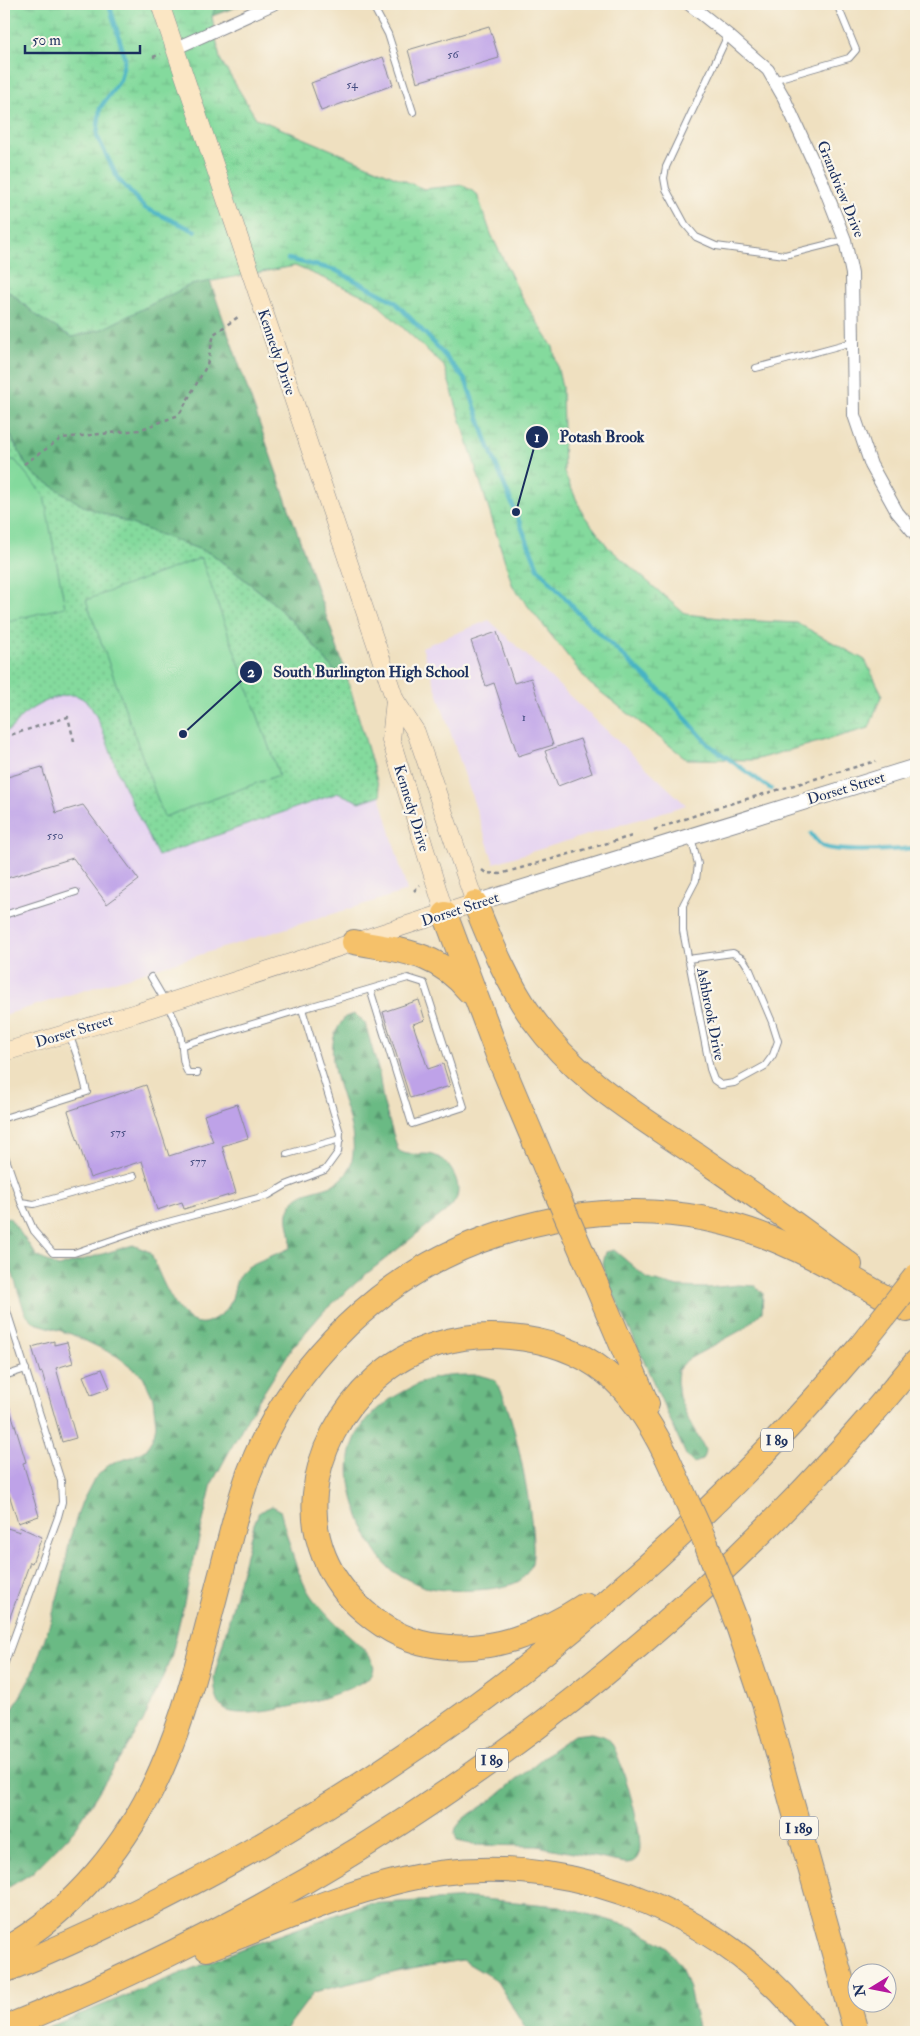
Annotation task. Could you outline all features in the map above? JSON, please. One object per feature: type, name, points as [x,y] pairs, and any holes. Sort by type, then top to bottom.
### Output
[{"type":"highway","points":[[476,903],[498,956],[526,1008],[550,1039],[579,1071],[631,1112],[694,1153],[819,1241],[912,1313]]},
{"type":"highway","points":[[445,914],[479,1007],[549,1176],[639,1384],[666,1455]]},
{"type":"highway","points":[[354,942],[423,957],[441,964],[464,984],[479,1007]]},
{"type":"highway","points":[[4,1950],[40,1926],[73,1898],[116,1849],[140,1812],[161,1770],[179,1723],[241,1498],[258,1451],[286,1400],[319,1356],[354,1320],[396,1286],[445,1256],[482,1239],[517,1228],[553,1220],[606,1212],[657,1213],[691,1216],[728,1224],[768,1237],[811,1257],[912,1313]]},
{"type":"highway","name":"I 89","points":[[4,1971],[59,1948],[158,1900],[237,1858],[346,1794],[437,1733],[524,1669],[608,1600],[690,1526],[767,1451],[859,1348],[916,1276]]},
{"type":"highway","points":[[666,1455],[650,1423],[628,1392],[608,1374],[584,1357],[557,1346],[514,1337],[486,1335],[445,1342],[418,1351],[380,1375],[358,1396],[339,1421],[325,1448],[316,1477],[314,1506],[318,1537],[329,1567],[338,1582],[348,1596],[372,1618],[411,1640],[439,1646],[456,1647],[490,1645],[542,1629],[558,1621],[589,1602],[690,1526]]},
{"type":"highway","name":"I 89","points":[[4,2028],[81,1996],[172,1954],[287,1892],[402,1821],[510,1746],[615,1664],[719,1572],[806,1486],[916,1362]]},
{"type":"highway","name":"I 189","points":[[666,1455],[705,1542],[738,1626],[764,1702],[856,2032]]},
{"type":"highway","points":[[81,1996],[380,1885],[440,1873],[507,1870],[552,1875],[595,1884],[638,1898],[679,1917],[716,1939],[752,1966],[784,1997],[815,2032]]},
{"type":"main road","name":"Kennedy Drive","points":[[160,4],[394,700],[416,732],[476,903]]},
{"type":"main road","name":"Kennedy Drive","points":[[394,700],[391,740],[445,914]]},
{"type":"main road","name":"Dorset Street","points":[[4,1052],[167,1003],[476,903]]},
{"type":"street","points":[[174,49],[273,4]]},
{"type":"street","name":"Grandview Drive","points":[[689,4],[768,70],[784,98],[822,181],[845,240],[852,274],[854,415],[871,465],[897,512],[916,535]]},
{"type":"street","name":"Dorset Street","points":[[476,903],[916,767]]},
{"type":"lane","points":[[372,4],[388,34],[413,112]]},
{"type":"lane","points":[[774,80],[849,58],[856,50],[837,4]]},
{"type":"lane","points":[[728,35],[666,167],[664,178],[666,189],[685,224],[696,237],[716,246],[785,254],[845,240]]},
{"type":"lane","points":[[756,368],[854,342]]},
{"type":"lane","name":"Ashbrook Drive","points":[[688,959],[733,953],[743,959],[772,1022],[778,1041],[773,1055],[765,1066],[734,1083],[721,1085],[714,1080],[710,1070],[688,959],[683,931],[683,905],[696,880],[698,864],[690,836]]},
{"type":"lane","points":[[4,915],[76,892]]},
{"type":"lane","points":[[151,977],[167,1003],[179,1030],[183,1046],[184,1067],[188,1073],[197,1073]]},
{"type":"lane","points":[[183,1046],[302,1009],[370,989],[408,978],[424,983],[464,1107],[412,1124],[370,989]]},
{"type":"lane","points":[[4,1153],[21,1202],[34,1231],[53,1252],[74,1253],[153,1226],[269,1195],[286,1185],[325,1170],[338,1152],[340,1133],[302,1009]]},
{"type":"lane","points":[[4,1118],[87,1092],[79,1062],[68,1033]]},
{"type":"lane","points":[[287,1154],[340,1139]]},
{"type":"lane","points":[[21,1202],[34,1204],[134,1176]]},
{"type":"lane","points":[[4,1302],[61,1482],[62,1502],[4,1665]]},
{"type":"lane","points":[[4,1376],[26,1369]]},
{"type":"path","points":[[24,464],[62,438],[139,430],[179,414],[207,365],[214,334],[238,317]]},
{"type":"path","points":[[4,737],[68,717],[75,745]]},
{"type":"path","points":[[648,832],[716,808],[878,761]]},
{"type":"path","points":[[477,867],[486,873],[500,874],[639,835]]},
{"type":"shaded area","points":[[4,423],[335,672],[345,670],[407,891],[4,1015]]},
{"type":"shaded area","points":[[489,620],[686,805],[494,863],[422,647]]},
{"type":"green space","points":[[4,4],[216,4],[212,17],[220,59],[256,118],[424,189],[462,185],[477,194],[491,234],[522,298],[553,347],[562,388],[564,472],[583,514],[608,547],[685,614],[738,620],[797,623],[865,660],[882,694],[869,728],[754,760],[687,759],[589,683],[513,587],[444,366],[372,299],[295,266],[190,285],[102,329],[72,337],[40,318],[4,287]]},
{"type":"green space","points":[[216,4],[245,4],[212,16]]},
{"type":"green space","points":[[210,281],[345,670],[335,672],[304,633],[268,598],[212,554],[83,506],[35,475],[26,465],[4,423],[4,288],[40,318],[73,337],[102,329],[190,285]]},
{"type":"green space","points":[[4,423],[26,465],[161,534],[212,554],[268,598],[304,633],[335,672],[345,670],[381,795],[360,802],[338,793],[158,856],[127,793],[101,726],[91,707],[85,701],[77,696],[66,695],[39,704],[4,732]]},
{"type":"green space","points":[[15,460],[44,496],[65,607],[4,622],[4,461]]},
{"type":"green space","points":[[201,558],[279,775],[164,817],[86,600]]},
{"type":"green space","points":[[355,1014],[365,1023],[379,1073],[383,1101],[398,1150],[406,1154],[433,1155],[444,1161],[456,1178],[457,1198],[451,1207],[365,1275],[324,1311],[292,1348],[248,1417],[212,1483],[171,1658],[143,1722],[75,1829],[32,1873],[4,1890],[4,1725],[33,1673],[52,1617],[63,1577],[70,1538],[81,1504],[94,1479],[109,1464],[132,1457],[147,1449],[156,1425],[153,1398],[143,1376],[117,1356],[71,1334],[35,1323],[25,1313],[4,1246],[4,1219],[9,1217],[37,1256],[58,1267],[133,1245],[150,1252],[165,1286],[180,1311],[189,1319],[199,1323],[210,1321],[228,1307],[238,1278],[245,1269],[260,1260],[290,1248],[291,1238],[288,1212],[297,1199],[305,1193],[335,1184],[343,1178],[349,1168],[353,1154],[353,1139],[337,1082],[332,1052],[334,1037],[345,1017]]},
{"type":"green space","points":[[614,1250],[648,1279],[678,1287],[756,1286],[763,1293],[762,1312],[745,1328],[687,1360],[678,1370],[679,1397],[689,1421],[705,1449],[703,1457],[699,1461],[693,1463],[686,1455],[606,1277],[603,1263],[606,1252]]},
{"type":"green space","points":[[479,1375],[496,1382],[503,1394],[510,1416],[524,1473],[529,1503],[533,1553],[531,1566],[521,1580],[511,1585],[471,1590],[443,1590],[422,1586],[392,1571],[371,1543],[359,1516],[353,1496],[350,1460],[353,1444],[360,1429],[371,1415],[385,1403],[403,1392],[433,1378]]},
{"type":"green space","points":[[272,1506],[280,1510],[295,1563],[309,1593],[329,1617],[362,1647],[372,1661],[374,1668],[372,1674],[362,1682],[324,1698],[276,1710],[235,1713],[224,1709],[219,1703],[214,1677],[254,1524],[259,1512]]},
{"type":"green space","points":[[591,1733],[607,1738],[611,1742],[620,1763],[639,1831],[640,1844],[636,1860],[625,1863],[537,1846],[475,1845],[457,1841],[456,1828],[464,1818],[493,1799],[552,1750],[574,1735]]},
{"type":"green space","points":[[471,1898],[559,1906],[633,1927],[664,1944],[681,1966],[689,1989],[699,2032],[528,2032],[496,1980],[462,1960],[401,1971],[314,1992],[284,2032],[36,2032],[244,1948],[365,1904]]},
{"type":"building","points":[[489,26],[499,58],[417,82],[408,50]]},
{"type":"building","points":[[383,57],[393,85],[321,111],[311,83]]},
{"type":"building","points":[[497,632],[514,683],[531,678],[553,745],[518,756],[494,683],[486,686],[471,641]]},
{"type":"building","points":[[580,739],[592,773],[558,786],[545,751]]},
{"type":"building","points":[[42,767],[56,813],[83,805],[139,880],[107,904],[73,858],[4,879],[4,778]]},
{"type":"building","points":[[419,1000],[425,1020],[413,1024],[428,1069],[443,1064],[450,1086],[410,1098],[383,1012]]},
{"type":"building","points":[[146,1085],[169,1156],[213,1142],[204,1115],[237,1104],[248,1138],[222,1146],[236,1193],[184,1209],[182,1202],[157,1210],[142,1161],[90,1178],[68,1111]]},
{"type":"building","points":[[54,1341],[54,1345],[67,1342],[73,1363],[56,1368],[76,1438],[62,1442],[42,1372],[40,1373],[32,1347]]},
{"type":"building","points":[[102,1369],[110,1388],[91,1395],[83,1376]]},
{"type":"building","points":[[7,1399],[26,1462],[23,1463],[39,1516],[18,1523],[4,1478],[4,1400]]},
{"type":"building","points":[[4,1527],[20,1532],[19,1527],[42,1537],[32,1563],[30,1562],[6,1628],[4,1628]]},
{"type":"waterway","points":[[109,4],[125,58],[120,80],[100,108],[97,136],[118,179],[145,208],[195,231]]},
{"type":"waterway","points":[[288,259],[335,270],[394,301],[434,343],[466,381],[487,442],[538,568],[584,619],[667,697],[709,745],[771,789]]},
{"type":"waterway","points":[[811,834],[822,846],[839,850],[894,850],[916,846]]},
{"type":"place","name":"Potash Brook","points":[[516,512]]},
{"type":"place","name":"South Burlington High School","points":[[183,734]]}]
